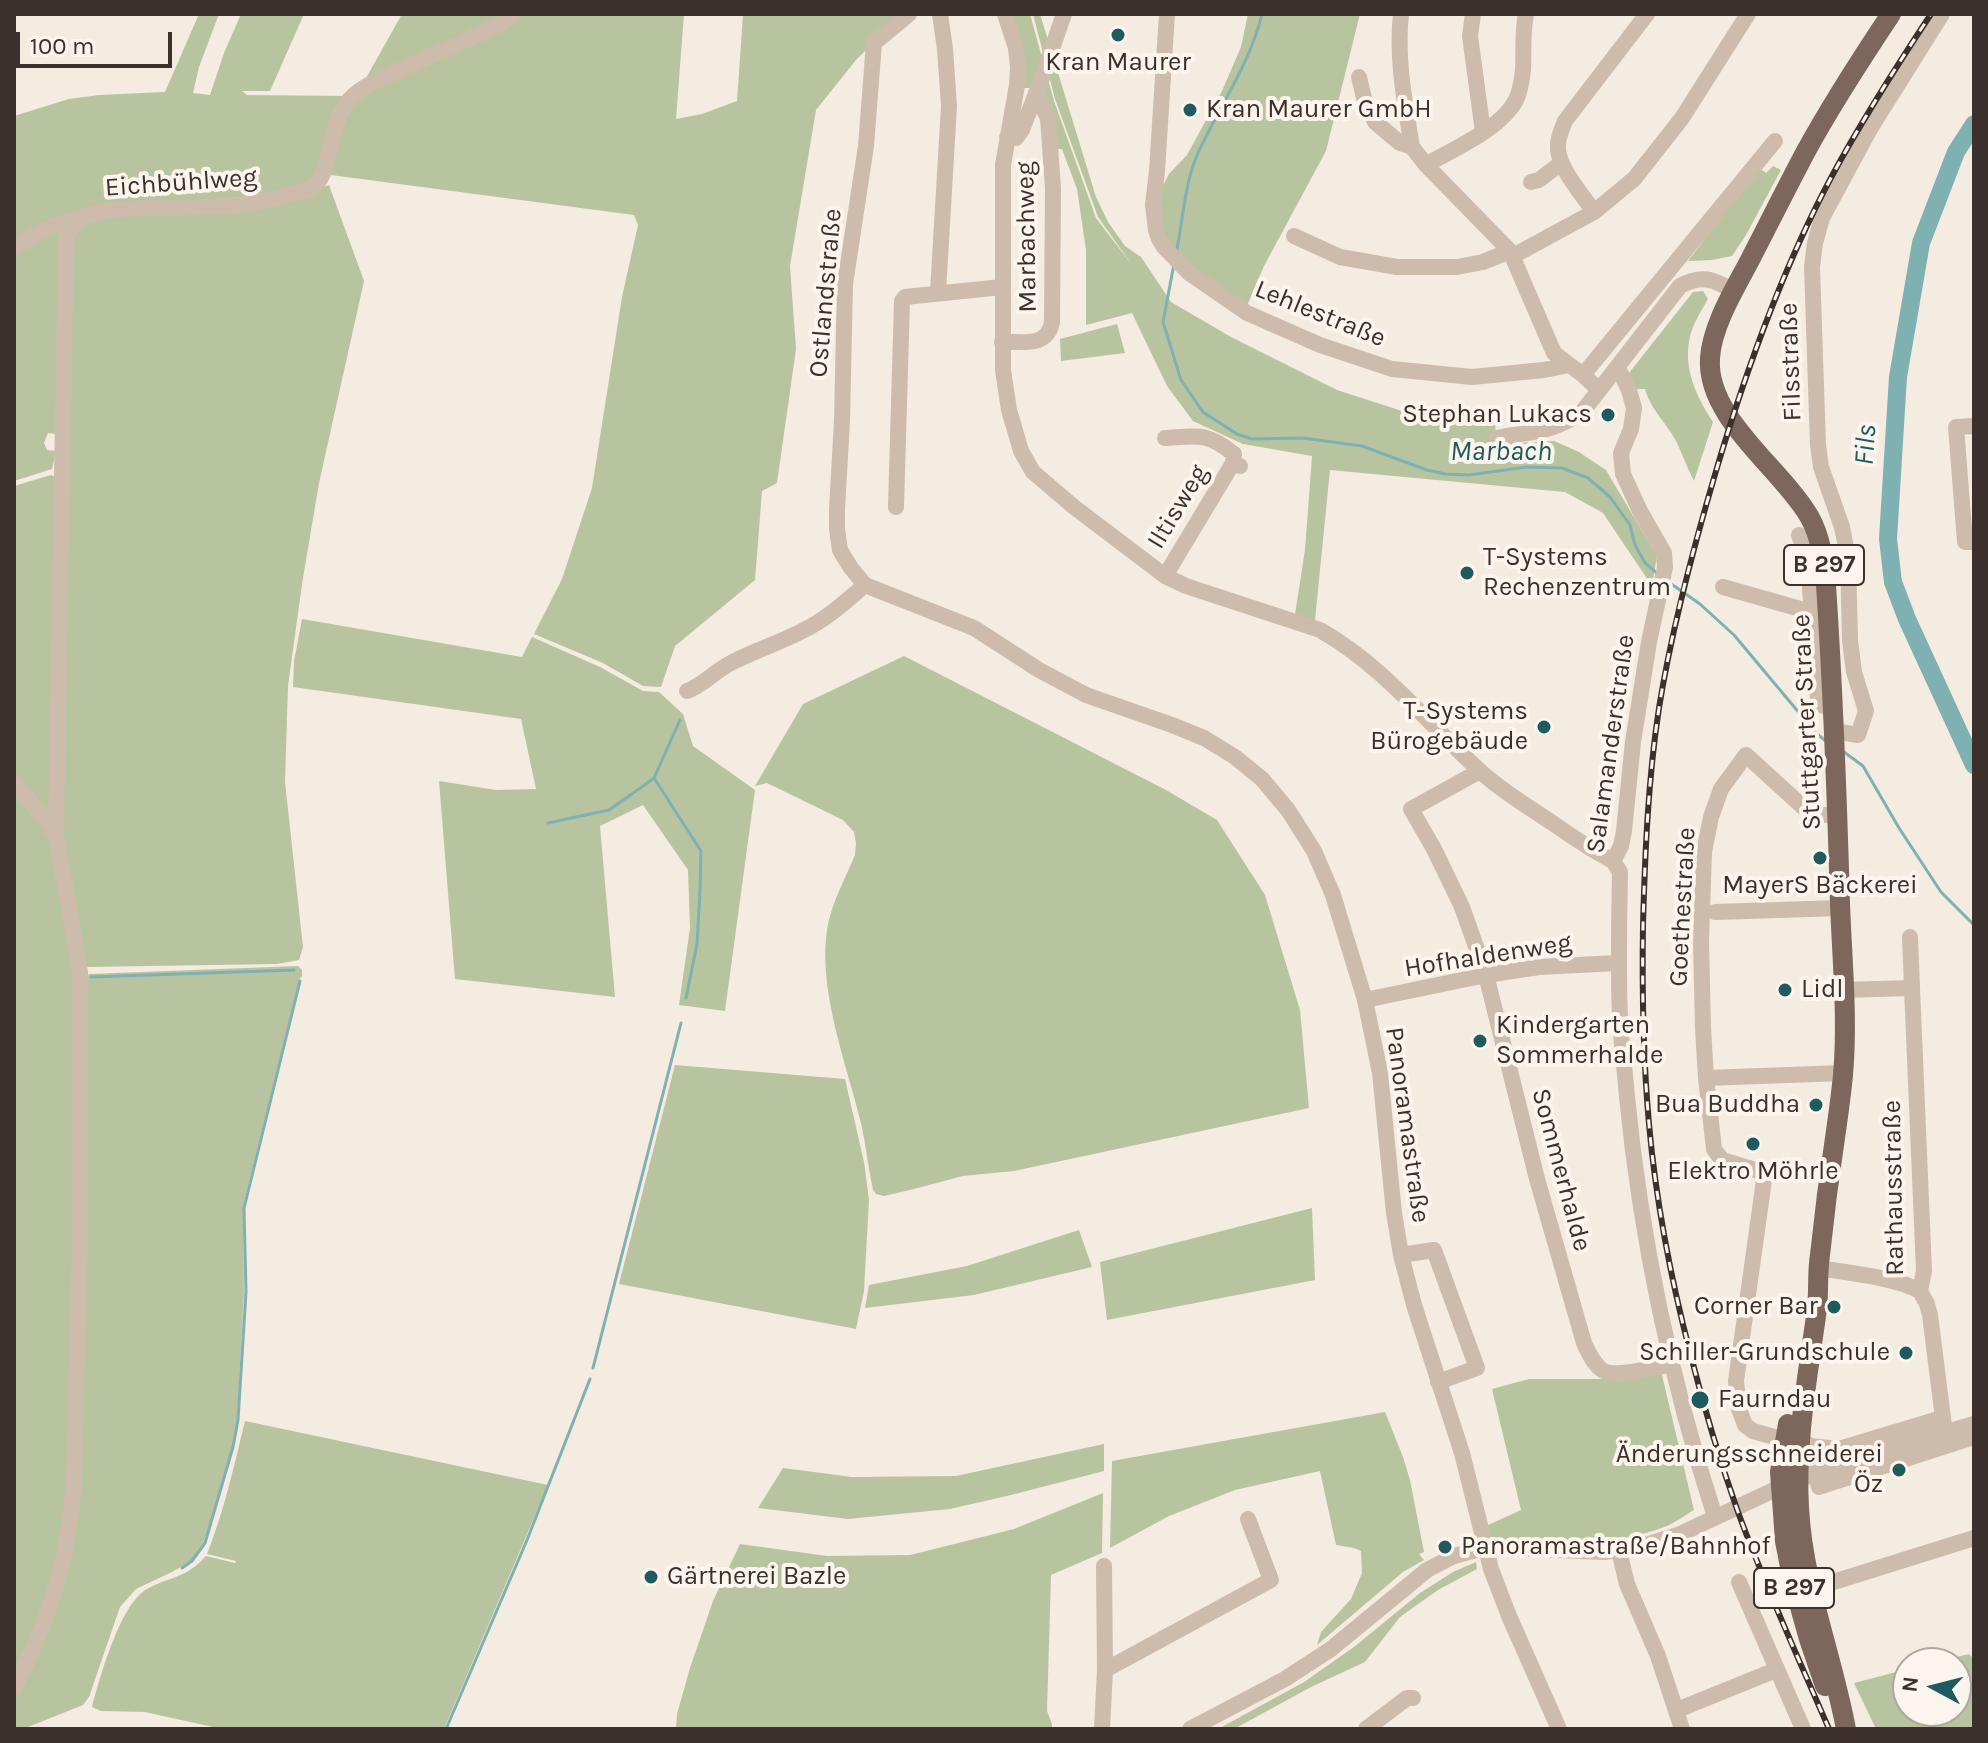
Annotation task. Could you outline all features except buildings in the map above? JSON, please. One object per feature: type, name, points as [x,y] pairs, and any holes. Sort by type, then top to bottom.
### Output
[{"type":"main road","name":"Stuttgarter Straße","points":[[1846,1729],[1817,1587],[1801,1539],[1798,1504],[1805,1312],[1818,1268],[1843,1073],[1838,815],[1826,582],[1819,539],[1812,521],[1716,396],[1710,375],[1710,353],[1733,288],[1806,151],[1891,14]]},
{"type":"main road","name":"Stuttgarter Straße","points":[[1799,1442],[1780,1472],[1785,1541],[1809,1639],[1826,1687],[1846,1729]]},
{"type":"street","name":"Eichbühlweg","points":[[14,249],[35,233],[110,210],[253,204],[312,188],[323,178],[335,123],[353,95],[515,14]]},
{"type":"street","name":"Ostlandstraße","points":[[865,585],[840,550],[837,529],[845,284],[866,146],[874,43],[909,14]]},
{"type":"street","points":[[938,292],[949,106],[940,14]]},
{"type":"street","points":[[1005,14],[1016,48],[1018,67],[1003,165],[1004,382],[1021,451],[1033,472],[1079,512],[1165,576],[1330,636],[1386,677],[1480,771],[1508,794],[1613,861]]},
{"type":"street","points":[[1007,137],[1016,138],[1019,134],[1064,14]]},
{"type":"street","name":"Lehlestraße","points":[[1167,14],[1153,205],[1156,230],[1164,247],[1189,273],[1247,313],[1320,345],[1392,369],[1472,377],[1576,370]]},
{"type":"street","points":[[1401,14],[1400,77],[1412,147],[1512,253],[1554,353],[1599,390]]},
{"type":"street","points":[[1473,14],[1470,36],[1483,132]]},
{"type":"street","points":[[1426,165],[1483,132],[1502,118],[1517,100],[1523,72],[1526,14]]},
{"type":"street","points":[[1594,212],[1561,163],[1557,142],[1565,121],[1647,14]]},
{"type":"street","points":[[1294,236],[1340,257],[1397,267],[1457,267],[1512,253],[1594,212],[1634,179],[1682,118],[1748,14]]},
{"type":"street","name":"Filsstraße","points":[[1834,744],[1858,735],[1866,711],[1854,672],[1850,640],[1848,557],[1842,527],[1821,467],[1818,445],[1812,267],[1815,243],[1822,218],[1870,129],[1942,14]]},
{"type":"street","points":[[1359,77],[1375,122],[1400,143],[1412,147]]},
{"type":"street","name":"Marbachweg","points":[[1002,342],[1040,340],[1050,332],[1053,318],[1053,188],[1048,118],[1036,93]]},
{"type":"street","points":[[1576,370],[1775,141]]},
{"type":"street","points":[[1531,182],[1539,180],[1561,163]]},
{"type":"street","points":[[14,1690],[45,1619],[61,1564],[74,1481],[80,1234],[80,972],[56,834],[66,242],[79,218]]},
{"type":"street","points":[[1497,438],[1543,431],[1566,423],[1583,411],[1680,286],[1692,279],[1704,278],[1733,288]]},
{"type":"street","points":[[896,507],[902,301],[905,297],[938,292],[1002,287]]},
{"type":"street","name":"Salamanderstraße","points":[[1618,368],[1634,408],[1620,464],[1640,511],[1664,553],[1665,567],[1646,657],[1624,831],[1613,861],[1620,872],[1620,1021],[1634,1165],[1654,1281],[1672,1364],[1715,1517]]},
{"type":"street","points":[[1974,426],[1956,427],[1965,542],[1974,542]]},
{"type":"street","name":"Iltisweg","points":[[1165,438],[1203,435],[1234,454],[1237,465],[1165,576]]},
{"type":"street","points":[[1799,535],[1808,560],[1818,700],[1823,706],[1833,708]]},
{"type":"street","points":[[687,691],[738,659],[805,630],[835,611],[865,585]]},
{"type":"street","name":"Panoramastraße","points":[[865,585],[974,628],[1039,670],[1086,695],[1204,738],[1262,779],[1288,810],[1314,851],[1333,895],[1365,1000],[1380,1073],[1394,1213],[1414,1305],[1462,1453],[1491,1569],[1559,1729]]},
{"type":"street","points":[[1723,587],[1811,612]]},
{"type":"street","name":"Goethestraße","points":[[1799,1442],[1753,1431],[1745,1425],[1739,1409],[1736,1381],[1765,1173],[1722,1160],[1714,1149],[1706,1078],[1701,941],[1704,852],[1721,789],[1746,755],[1803,807],[1816,815],[1838,815]]},
{"type":"street","name":"Sommerhalde","points":[[1480,771],[1411,809],[1462,907],[1486,975],[1537,1179],[1584,1343],[1603,1371],[1613,1374],[1672,1364]]},
{"type":"street","points":[[14,781],[56,834]]},
{"type":"street","points":[[1715,912],[1841,908]]},
{"type":"street","name":"Rathausstraße","points":[[1910,937],[1924,1271],[1920,1291],[1930,1315],[1944,1425]]},
{"type":"street","name":"Hofhaldenweg","points":[[1365,1000],[1539,967],[1618,963]]},
{"type":"street","points":[[1843,990],[1912,988]]},
{"type":"street","points":[[1706,1078],[1843,1073]]},
{"type":"street","points":[[1401,1255],[1434,1250],[1477,1368],[1438,1382]]},
{"type":"street","points":[[1818,1268],[1891,1281],[1920,1291]]},
{"type":"street","points":[[1799,1442],[1839,1449],[1884,1435],[1944,1425],[1974,1424]]},
{"type":"street","points":[[1622,1564],[1639,1547],[1678,1535],[1791,1482],[1900,1446],[1944,1425]]},
{"type":"street","points":[[1799,1442],[1819,1487],[1974,1437]]},
{"type":"street","points":[[1105,1670],[1271,1580],[1248,1519]]},
{"type":"street","points":[[1817,1587],[1974,1538]]},
{"type":"street","points":[[1190,1729],[1285,1679],[1320,1656],[1405,1587],[1454,1556],[1487,1547],[1564,1551],[1622,1564]]},
{"type":"street","points":[[1622,1564],[1682,1729]]},
{"type":"street","points":[[1102,1729],[1104,1566]]},
{"type":"street","points":[[1739,1582],[1803,1729]]},
{"type":"street","points":[[1677,1710],[1776,1670]]},
{"type":"street","points":[[1366,1729],[1407,1698],[1413,1698]]},
{"type":"green space","points":[[199,14],[219,14],[199,67],[193,93],[210,95],[241,14],[304,14],[270,91],[242,91],[247,95],[348,96],[319,174],[286,194],[116,206],[14,246],[14,116],[69,99],[165,92]]},
{"type":"green space","points":[[402,14],[509,14],[361,87]]},
{"type":"green space","points":[[521,14],[684,14],[676,119],[702,114],[737,101],[743,14],[902,14],[856,60],[816,110],[790,266],[796,349],[777,483],[762,491],[755,580],[675,646],[661,687],[643,686],[603,663],[534,634],[562,579],[592,488],[622,297],[638,225],[634,215],[331,175],[329,165],[354,98]]},
{"type":"green space","points":[[1011,14],[1030,14],[1054,101],[1096,218],[1132,265],[1098,217],[1055,99],[1033,14],[1040,14],[1096,197],[1108,222],[1125,246],[1141,257],[1171,302],[1231,337],[1337,390],[1402,411],[1495,418],[1496,444],[1554,441],[1579,452],[1606,470],[1657,556],[1652,586],[1603,513],[1565,492],[1330,470],[1315,620],[1330,636],[1294,621],[1305,550],[1312,456],[1243,444],[1193,421],[1167,386],[1132,313],[1086,325],[1086,250],[1077,189],[1062,149],[1053,149],[1036,88],[1023,88]]},
{"type":"green space","points":[[1248,14],[1360,14],[1326,151],[1264,266],[1246,308],[1188,264],[1163,236],[1160,191],[1169,174],[1187,155],[1222,91],[1241,47]]},
{"type":"green space","points":[[1773,166],[1781,170],[1732,256],[1688,261],[1759,168],[1766,173]]},
{"type":"green space","points":[[329,185],[364,281],[319,483],[288,686],[285,782],[303,947],[299,960],[277,964],[86,967],[59,832],[69,257],[77,225],[81,221],[290,199]]},
{"type":"green space","points":[[56,229],[62,233],[55,434],[48,433],[44,443],[47,450],[56,451],[52,469],[14,481],[14,254]]},
{"type":"green space","points":[[1703,291],[1708,299],[1693,327],[1688,352],[1695,388],[1713,422],[1694,481],[1674,438],[1651,404],[1645,389],[1635,389],[1629,373],[1693,292]]},
{"type":"green space","points":[[1117,324],[1125,353],[1061,361],[1060,339]]},
{"type":"green space","points":[[51,475],[60,479],[51,815],[14,777],[14,486]]},
{"type":"green space","points":[[302,619],[522,657],[532,637],[600,667],[643,691],[659,692],[683,714],[693,746],[755,790],[725,1011],[679,1005],[690,928],[688,870],[643,805],[600,826],[615,997],[455,979],[439,781],[496,790],[536,789],[521,719],[293,687],[294,661]]},
{"type":"green space","points":[[904,656],[1166,790],[1217,820],[1265,895],[1300,1010],[1309,1108],[1014,1171],[963,1176],[884,1196],[876,1194],[861,1123],[834,1024],[826,973],[828,924],[855,855],[854,832],[843,820],[767,783],[755,786],[803,704]]},
{"type":"green space","points":[[14,787],[54,843],[76,975],[69,1505],[52,1586],[14,1683]]},
{"type":"green space","points":[[298,966],[302,976],[243,1206],[244,1292],[237,1420],[212,1520],[203,1543],[191,1561],[136,1589],[120,1607],[89,1697],[83,1705],[23,1729],[14,1729],[14,1700],[52,1613],[66,1561],[85,978],[89,974]]},
{"type":"green space","points":[[675,1065],[845,1079],[864,1162],[869,1200],[864,1291],[856,1329],[619,1284]]},
{"type":"green space","points":[[1312,1208],[1315,1280],[1107,1320],[1100,1262]]},
{"type":"green space","points":[[1079,1230],[1092,1267],[974,1295],[865,1308],[869,1285],[967,1266]]},
{"type":"green space","points":[[1661,1371],[1694,1510],[1667,1526],[1623,1538],[1578,1542],[1487,1539],[1486,1526],[1521,1510],[1492,1389],[1529,1379],[1599,1379]]},
{"type":"green space","points":[[1385,1412],[1410,1480],[1424,1552],[1419,1554],[1424,1560],[1403,1572],[1317,1645],[1321,1632],[1351,1599],[1362,1573],[1361,1551],[1336,1545],[1320,1471],[1235,1490],[1169,1516],[1110,1548],[1112,1461]]},
{"type":"green space","points":[[245,1421],[548,1485],[444,1729],[222,1729],[145,1712],[101,1711],[92,1707],[112,1642],[137,1597],[147,1589],[191,1569],[206,1556],[235,1563],[207,1554],[224,1505]]},
{"type":"green space","points":[[1104,1444],[1104,1471],[950,1509],[848,1519],[758,1508],[783,1468],[852,1477],[956,1476]]},
{"type":"green space","points":[[1103,1493],[1102,1553],[1051,1575],[1047,1711],[1052,1729],[676,1729],[690,1668],[713,1601],[740,1544],[827,1556],[910,1555],[1014,1529]]},
{"type":"green space","points":[[1476,1562],[1477,1569],[1438,1590],[1400,1617],[1365,1662],[1234,1729],[1218,1729],[1304,1682],[1354,1647],[1420,1593]]},
{"type":"green space","points":[[1972,1657],[1974,1729],[1876,1729],[1854,1683],[1892,1673],[1892,1727],[1972,1727]]},
{"type":"waterway","name":"Marbach","points":[[1177,249],[1194,164],[1242,68],[1262,14]]},
{"type":"waterway","name":"Fils","points":[[1974,124],[1956,152],[1921,243],[1898,377],[1888,539],[1893,582],[1907,619],[1974,765]]},
{"type":"waterway","name":"Marbach","points":[[1174,264],[1163,322],[1181,380],[1203,412],[1237,434],[1252,439],[1303,438],[1362,446],[1445,474],[1469,475],[1526,467],[1562,468],[1588,478],[1610,497],[1630,525],[1635,545],[1645,563],[1658,574]]},
{"type":"waterway","name":"Marbach","points":[[1667,581],[1700,604],[1734,635],[1827,742]]},
{"type":"waterway","points":[[680,720],[654,778],[701,851],[697,944],[686,998]]},
{"type":"waterway","name":"Marbach","points":[[1844,752],[1863,766],[1941,892],[1974,925]]},
{"type":"waterway","points":[[548,823],[609,810],[653,779]]},
{"type":"waterway","points":[[91,977],[294,970]]},
{"type":"waterway","points":[[182,1568],[192,1561],[205,1543],[233,1447],[238,1420],[246,1292],[244,1208],[300,981]]},
{"type":"waterway","points":[[593,1368],[681,1023]]},
{"type":"waterway","points":[[446,1729],[527,1540],[590,1379]]},
{"type":"railway","points":[[1829,1729],[1770,1594],[1731,1493],[1701,1395],[1671,1270],[1656,1182],[1645,1074],[1643,950],[1648,816],[1659,708],[1677,618],[1716,471],[1753,358],[1797,247],[1832,176],[1931,14]]},
{"type":"place","name":"Kran Maurer","points":[[1118,35]]},
{"type":"place","name":"Kran Maurer GmbH","points":[[1190,110]]},
{"type":"place","name":"Stephan Lukacs","points":[[1608,415]]},
{"type":"place","name":"T-Systems Rechenzentrum","points":[[1467,573]]},
{"type":"place","name":"T-Systems Bürogebäude","points":[[1544,727]]},
{"type":"place","name":"MayerS Bäckerei","points":[[1820,858]]},
{"type":"place","name":"Lidl","points":[[1785,990]]},
{"type":"place","name":"Kindergarten Sommerhalde","points":[[1480,1041]]},
{"type":"place","name":"Bua Buddha","points":[[1816,1105]]},
{"type":"place","name":"Elektro Möhrle","points":[[1753,1144]]},
{"type":"place","name":"Corner Bar","points":[[1834,1307]]},
{"type":"place","name":"Schiller-Grundschule","points":[[1906,1353]]},
{"type":"place","name":"Faurndau","points":[[1700,1400]]},
{"type":"place","name":"Änderungsschneiderei Öz","points":[[1899,1470]]},
{"type":"place","name":"Panoramastraße/Bahnhof","points":[[1445,1547]]},
{"type":"place","name":"Gärtnerei Bazle","points":[[651,1577]]}]
